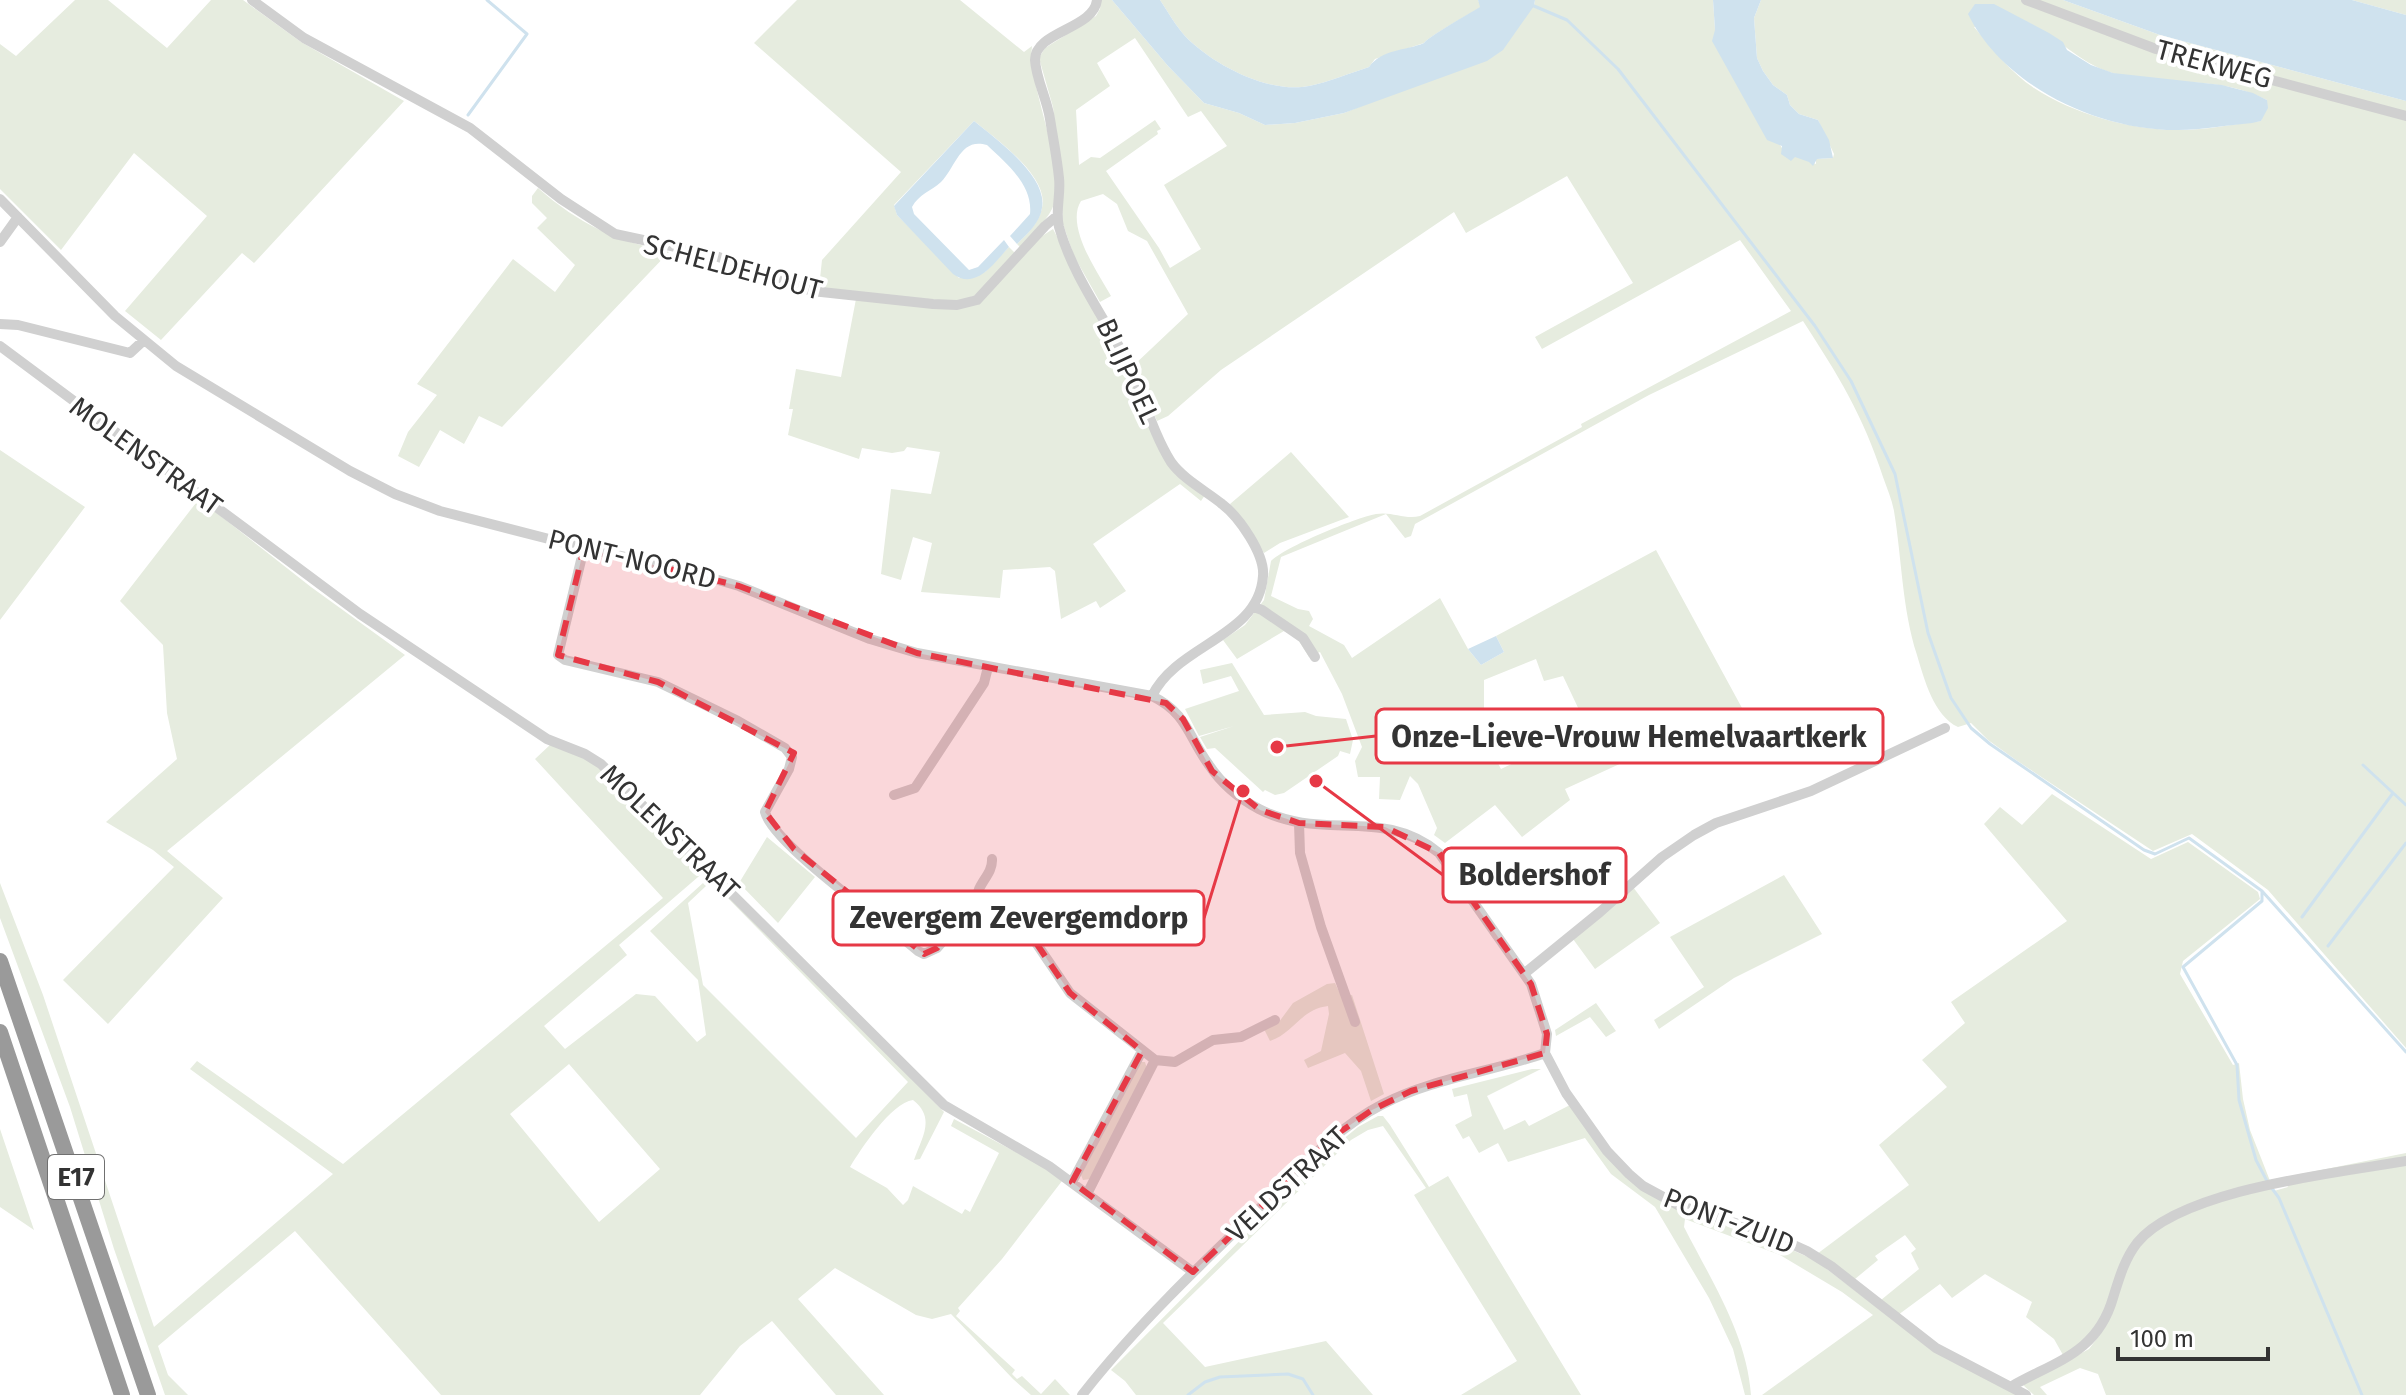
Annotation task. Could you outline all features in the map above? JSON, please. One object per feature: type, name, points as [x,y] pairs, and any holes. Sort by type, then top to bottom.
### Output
[{"type":"highway","name":"E17","points":[[0,961],[148,1395]]},
{"type":"highway","name":"E17","points":[[0,1032],[122,1395]]},
{"type":"street","name":"SCHELDEHOUT","points":[[252,0],[304,38],[470,128],[561,199],[615,234],[713,255],[812,291],[933,304],[969,303],[977,300],[1057,216]]},
{"type":"street","name":"BLIJPOEL","points":[[1097,0],[1097,7],[1088,16],[1037,50],[1035,62],[1048,108],[1060,180],[1057,216],[1069,255],[1131,369],[1172,463],[1227,507],[1255,545],[1264,574],[1254,607]]},
{"type":"street","name":"TREKWEG","points":[[2026,0],[2156,49],[2406,116]]},
{"type":"street","name":"PONT-NOORD","points":[[0,199],[143,341],[197,379],[395,494],[440,511],[739,586],[870,639],[917,653],[1152,696]]},
{"type":"street","points":[[0,242],[18,217]]},
{"type":"street","points":[[0,324],[18,325],[130,353],[143,341]]},
{"type":"street","name":"MOLENSTRAAT","points":[[0,346],[381,629],[547,739],[601,764],[944,1105],[1072,1182],[1193,1272]]},
{"type":"street","points":[[584,548],[558,655],[565,660],[658,682],[738,721],[789,752],[792,757],[789,769],[765,812],[768,822],[803,857],[918,951],[924,954],[937,948],[981,897],[1030,934],[1070,993],[1155,1060],[1175,1062],[1213,1040],[1241,1037],[1275,1020]]},
{"type":"street","points":[[1315,657],[1303,638],[1254,607],[1240,622],[1171,670],[1152,696],[1166,703],[1183,719],[1207,763],[1236,794],[1260,810],[1299,823],[1303,866],[1355,1022]]},
{"type":"street","points":[[894,795],[915,788],[984,683],[988,667]]},
{"type":"street","points":[[1525,973],[1662,857],[1694,835],[1716,823],[1811,791],[1945,728]]},
{"type":"street","name":"PONT-ZUID","points":[[1299,823],[1385,827],[1415,836],[1439,853],[1525,973],[1547,1034],[1545,1053],[1566,1093],[1607,1151],[1643,1186],[1678,1205],[1767,1233],[1807,1251],[1831,1266],[1936,1348],[2026,1395]]},
{"type":"street","points":[[977,900],[976,891],[991,869],[992,859]]},
{"type":"street","points":[[1072,1182],[1142,1051]]},
{"type":"street","name":"VELDSTRAAT","points":[[1082,1395],[1117,1350],[1193,1272],[1337,1134],[1372,1110],[1411,1091],[1545,1053]]},
{"type":"street","points":[[1087,1194],[1155,1060]]},
{"type":"street","points":[[2012,1386],[2072,1357],[2088,1344],[2100,1329],[2113,1298],[2115,1284],[2129,1256],[2161,1222],[2216,1198],[2406,1161]]},
{"type":"highlighted area","points":[[584,548],[739,586],[917,653],[1166,703],[1183,719],[1212,771],[1260,810],[1299,823],[1385,827],[1439,853],[1531,984],[1547,1034],[1545,1053],[1411,1091],[1372,1110],[1337,1134],[1193,1272],[1072,1182],[1142,1051],[1070,993],[1030,934],[980,896],[937,948],[924,954],[794,849],[765,812],[794,753],[658,682],[558,655]]},
{"type":"shaded area","points":[[75,0],[108,0],[167,48],[211,0],[243,0],[301,42],[404,101],[254,263],[242,253],[161,340],[125,311],[207,216],[134,153],[61,250],[0,189],[0,44],[16,56]]},
{"type":"shaded area","points":[[797,0],[960,0],[1024,52],[1032,46],[1032,63],[1056,174],[1052,209],[1041,224],[1020,247],[1017,244],[1032,228],[1042,208],[1038,184],[1019,159],[974,121],[894,205],[897,215],[959,278],[985,272],[1009,247],[1015,253],[979,294],[957,302],[819,288],[822,260],[901,172],[754,43]]},
{"type":"shaded area","points":[[1101,0],[1112,0],[1204,103],[1239,113],[1265,125],[1295,123],[1344,113],[1386,96],[1534,6],[1535,0],[1713,0],[1715,30],[1783,150],[1816,164],[1816,159],[1833,158],[1834,154],[1818,120],[1799,114],[1790,105],[1787,95],[1773,85],[1757,58],[1754,18],[1761,0],[2063,0],[2160,35],[2406,101],[2406,1048],[2268,890],[2192,834],[2153,851],[2016,760],[1971,723],[1958,727],[1942,714],[1927,685],[1912,637],[1889,494],[1858,415],[1803,321],[1649,395],[1415,524],[1411,536],[1405,538],[1386,514],[1281,557],[1271,596],[1309,611],[1313,619],[1309,626],[1344,645],[1352,658],[1440,598],[1468,649],[1481,665],[1504,652],[1496,636],[1656,550],[1742,708],[1565,789],[1570,800],[1522,837],[1495,805],[1445,843],[1434,835],[1437,828],[1418,784],[1410,776],[1400,800],[1379,799],[1380,777],[1358,777],[1355,761],[1362,747],[1342,694],[1320,652],[1309,657],[1297,638],[1284,631],[1237,659],[1223,640],[1245,625],[1264,600],[1271,561],[1305,541],[1366,517],[1382,513],[1420,516],[1582,427],[1581,424],[1791,311],[1740,240],[1542,349],[1535,337],[1633,283],[1567,176],[1466,233],[1454,212],[1221,370],[1168,416],[1157,421],[1133,366],[1188,314],[1147,241],[1128,231],[1117,204],[1103,194],[1081,201],[1077,211],[1077,223],[1085,249],[1111,296],[1100,302],[1074,256],[1063,224],[1053,107],[1039,58],[1045,48],[1096,16]],"holes":[[[2027,22],[2092,65],[2116,74],[2211,84],[2249,92],[2267,100],[2261,121],[2196,129],[2157,129],[2120,123],[2066,105],[2017,75],[1974,27]],[[1135,38],[1188,117],[1201,111],[1227,146],[1164,185],[1201,249],[1170,268],[1106,171],[1158,134],[1157,131],[1161,129],[1155,120],[1100,158],[1091,157],[1079,165],[1076,110],[1110,86],[1097,63]],[[1536,659],[1544,681],[1563,676],[1581,714],[1592,712],[1599,734],[1555,749],[1543,749],[1501,769],[1482,733],[1485,731],[1481,722],[1484,714],[1484,680]]]},
{"type":"shaded area","points":[[1160,0],[1478,0],[1481,7],[1424,43],[1375,59],[1369,67],[1317,84],[1293,87],[1260,81],[1226,67],[1185,36]]},
{"type":"shaded area","points":[[2352,0],[2406,0],[2406,15],[2359,2]]},
{"type":"shaded area","points":[[538,188],[568,212],[599,229],[669,252],[502,427],[479,416],[464,444],[440,430],[419,467],[398,456],[408,432],[437,395],[417,384],[513,259],[555,292],[575,265],[537,228],[547,218],[532,203],[532,196]]},
{"type":"shaded area","points":[[1053,229],[1104,327],[1102,336],[1113,351],[1119,353],[1159,444],[1205,495],[1201,501],[1180,484],[1093,544],[1126,591],[1100,608],[1096,601],[1061,619],[1055,571],[1050,567],[1003,570],[1000,598],[921,592],[932,543],[913,537],[901,580],[881,574],[891,489],[931,494],[940,452],[907,447],[904,451],[892,453],[862,448],[859,459],[788,435],[796,369],[841,377],[856,299],[962,307],[1036,240]]},
{"type":"shaded area","points":[[0,450],[85,507],[0,620]]},
{"type":"shaded area","points":[[1291,452],[1349,517],[1280,543],[1264,553],[1230,504]]},
{"type":"shaded area","points":[[199,499],[311,587],[405,655],[167,851],[223,898],[108,1024],[63,980],[174,867],[153,850],[106,822],[177,759],[167,713],[163,645],[120,601]]},
{"type":"shaded area","points":[[1232,663],[1264,715],[1305,712],[1346,719],[1353,740],[1350,754],[1340,751],[1338,756],[1284,793],[1275,795],[1265,790],[1263,792],[1215,748],[1207,749],[1200,737],[1234,726],[1199,736],[1185,709],[1239,691],[1231,676],[1203,684],[1200,670]]},
{"type":"shaded area","points":[[551,744],[592,759],[705,871],[619,945],[627,955],[544,1026],[565,1049],[636,994],[655,996],[697,1042],[706,1035],[698,980],[650,931],[703,883],[706,886],[688,903],[703,985],[856,1138],[908,1082],[714,884],[720,884],[944,1112],[920,1159],[914,1160],[926,1121],[913,1100],[895,1109],[886,1118],[850,1167],[887,1188],[903,1205],[913,1186],[962,1214],[965,1209],[970,1212],[999,1153],[951,1126],[954,1119],[1044,1167],[1062,1181],[1002,1259],[958,1308],[960,1311],[956,1316],[1015,1370],[1012,1374],[1017,1379],[1022,1376],[1041,1394],[1055,1379],[1070,1395],[1031,1395],[951,1314],[932,1319],[916,1315],[835,1268],[798,1299],[884,1395],[836,1395],[772,1321],[740,1346],[700,1395],[441,1395],[295,1231],[158,1346],[168,1375],[188,1395],[165,1395],[114,1249],[70,1107],[0,918],[0,883],[43,995],[154,1327],[333,1174],[190,1069],[197,1061],[343,1164],[663,898],[535,759]],"holes":[[[569,1064],[660,1169],[599,1222],[510,1114]]]},
{"type":"shaded area","points":[[2052,794],[2151,859],[2188,842],[2258,892],[2260,899],[2183,961],[2180,974],[2233,1065],[2239,1063],[2250,1130],[2274,1191],[2288,1187],[2286,1177],[2406,1153],[2406,1395],[2106,1395],[2098,1374],[2080,1368],[2040,1387],[2047,1395],[2034,1395],[2023,1385],[2089,1349],[2099,1336],[2098,1324],[2082,1342],[2063,1355],[2054,1339],[2026,1317],[2032,1302],[1985,1274],[1952,1298],[1940,1284],[1898,1315],[1881,1300],[1919,1269],[1911,1253],[1916,1249],[1905,1235],[1875,1256],[1878,1260],[1855,1279],[1817,1254],[1909,1185],[1879,1145],[1947,1087],[1922,1060],[1965,1023],[1951,1002],[2067,921],[1984,824],[2000,807],[2022,825]]},
{"type":"shaded area","points":[[767,837],[815,877],[778,923],[739,883]]},
{"type":"shaded area","points":[[1784,875],[1822,934],[1734,978],[1659,1029],[1654,1020],[1704,987],[1670,937]]},
{"type":"shaded area","points":[[1633,887],[1660,923],[1595,969],[1573,939]]},
{"type":"shaded area","points":[[1335,983],[1342,998],[1352,995],[1384,1094],[1371,1101],[1361,1071],[1345,1053],[1308,1068],[1304,1060],[1321,1051],[1328,1006],[1304,1016],[1285,1033],[1270,1041],[1264,1029],[1279,1022],[1293,1003],[1327,984]]},
{"type":"shaded area","points":[[1596,1003],[1616,1031],[1606,1037],[1590,1017],[1556,1036],[1555,1030]]},
{"type":"shaded area","points":[[1140,1062],[1145,1062],[1147,1069],[1090,1179],[1083,1180],[1081,1175]]},
{"type":"shaded area","points":[[1541,1069],[1487,1096],[1504,1130],[1525,1120],[1529,1126],[1570,1105],[1630,1180],[1815,1260],[1900,1325],[2018,1395],[1762,1395],[1873,1315],[1842,1292],[1780,1255],[1685,1219],[1684,1227],[1726,1308],[1743,1351],[1751,1395],[1745,1395],[1733,1349],[1709,1298],[1655,1207],[1611,1174],[1585,1138],[1508,1162],[1498,1143],[1479,1153],[1469,1136],[1463,1139],[1455,1125],[1472,1116],[1467,1094],[1454,1097],[1452,1089]]},
{"type":"shaded area","points":[[1383,1116],[1390,1125],[1429,1187],[1448,1176],[1581,1395],[1461,1395],[1517,1361],[1414,1195],[1426,1188],[1383,1126],[1351,1140],[1163,1323],[1205,1367],[1326,1341],[1373,1395],[1136,1395],[1111,1370],[1330,1150],[1358,1127]]},
{"type":"shaded area","points":[[0,1129],[34,1230],[0,1207]]},
{"type":"water","points":[[1112,0],[1160,0],[1185,36],[1226,67],[1260,81],[1293,87],[1309,86],[1369,67],[1380,57],[1424,43],[1480,7],[1478,0],[1535,0],[1503,50],[1487,61],[1344,113],[1295,123],[1265,125],[1239,113],[1204,103]]},
{"type":"water","points":[[1713,0],[1761,0],[1754,18],[1757,58],[1773,85],[1787,95],[1790,105],[1799,114],[1818,120],[1829,140],[1833,158],[1817,159],[1813,166],[1795,157],[1791,161],[1781,154],[1782,146],[1767,140],[1712,41],[1715,30]]},
{"type":"water","points":[[2063,0],[2352,0],[2406,15],[2406,101],[2160,35]]},
{"type":"water","points":[[1975,4],[1994,4],[2049,33],[2063,42],[2067,50],[2091,65],[2113,73],[2222,85],[2267,100],[2268,108],[2261,121],[2187,130],[2148,128],[2086,113],[2029,83],[2004,63],[1984,40],[1968,14]]},
{"type":"water","points":[[974,121],[1029,171],[1042,196],[1042,208],[1036,223],[1017,244],[1010,236],[1030,214],[1030,203],[1023,184],[987,145],[971,145],[965,149],[941,182],[912,207],[914,214],[969,270],[978,267],[1004,240],[1009,247],[998,260],[977,277],[969,279],[953,274],[897,215],[894,206]]},
{"type":"water","points":[[1496,636],[1504,652],[1481,665],[1468,649]]},
{"type":"waterway","points":[[468,115],[527,34],[487,0]]},
{"type":"waterway","points":[[1534,6],[1567,20],[1618,69],[1815,326],[1851,381],[1895,474],[1928,633],[1951,698],[1971,728],[2144,850],[2155,854],[2189,838],[2262,891],[2262,901],[2183,967],[2237,1065],[2239,1100],[2256,1160],[2267,1181]]},
{"type":"waterway","points":[[2363,765],[2406,805]]},
{"type":"waterway","points":[[2302,917],[2393,793]]},
{"type":"waterway","points":[[2328,946],[2406,843]]},
{"type":"waterway","points":[[2262,891],[2406,1052]]},
{"type":"waterway","points":[[2271,1187],[2279,1198],[2362,1395]]},
{"type":"waterway","points":[[1188,1395],[1205,1382],[1220,1377],[1288,1374],[1303,1379],[1313,1395]]},
{"type":"place","name":"Onze-Lieve-Vrouw Hemelvaartkerk","points":[[1277,747]]},
{"type":"place","name":"Boldershof","points":[[1316,781]]},
{"type":"place","name":"Zevergem Zevergemdorp","points":[[1243,791]]}]
